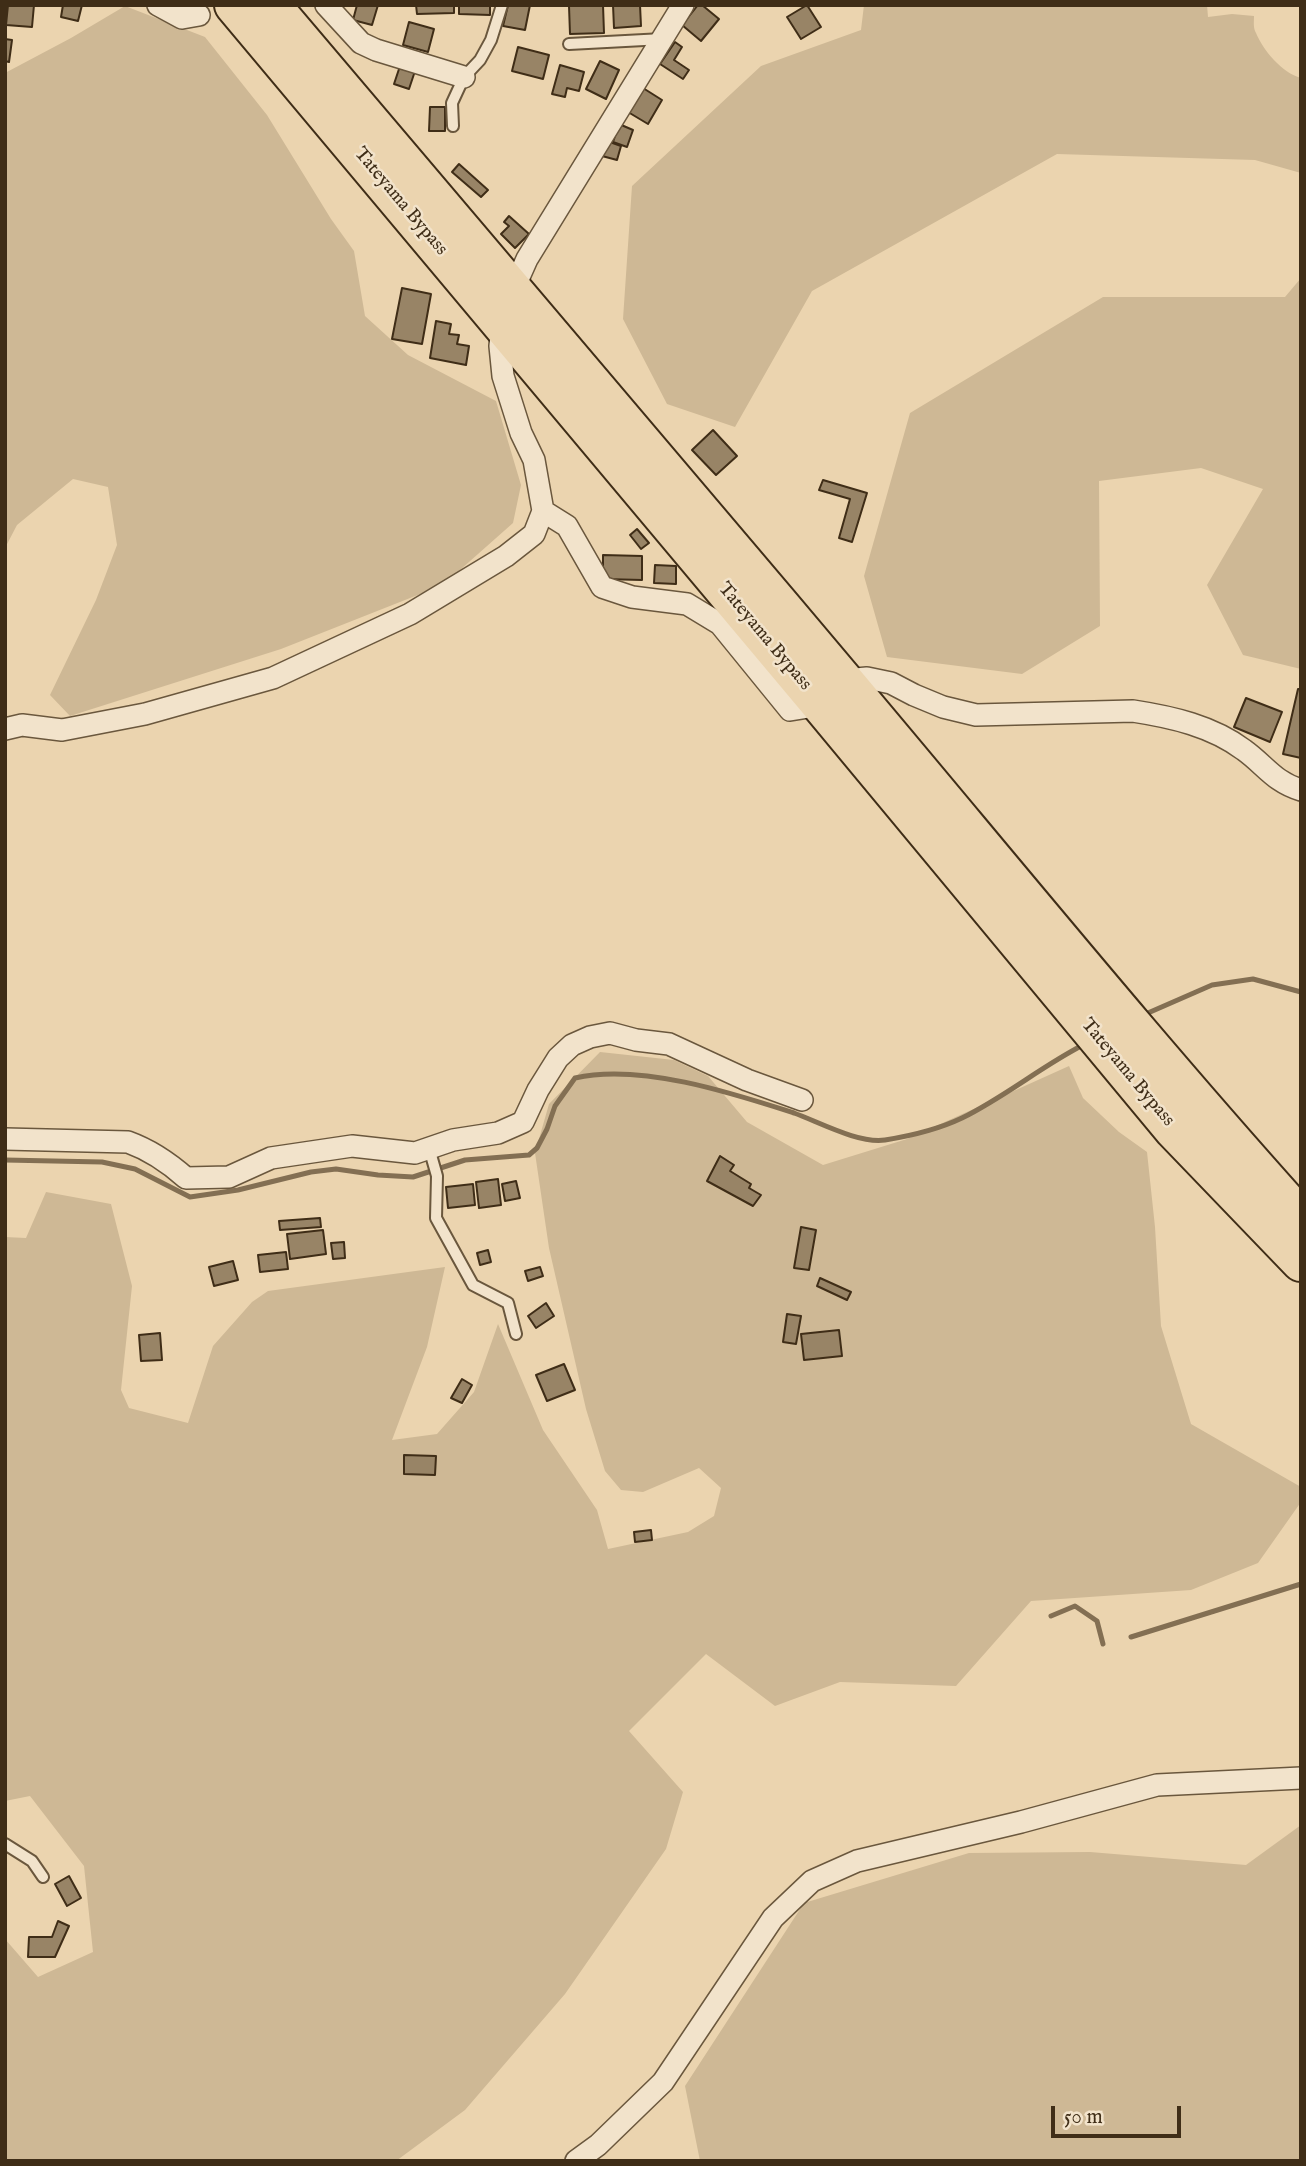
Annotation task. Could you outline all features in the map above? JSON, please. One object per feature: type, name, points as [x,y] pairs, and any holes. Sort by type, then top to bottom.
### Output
[{"type":"highway","name":"Tateyama Bypass","points":[[271,5],[507,308]]},
{"type":"highway","name":"Tateyama Bypass","points":[[216,10],[507,308],[633,429],[834,694],[1134,1055],[1301,1218]]},
{"type":"highway","name":"Tateyama Bypass","points":[[1134,1055],[1174,1130],[1301,1262]]},
{"type":"street","points":[[158,5],[183,18],[216,10]]},
{"type":"street","points":[[326,5],[361,43],[464,77]]},
{"type":"street","points":[[5,729],[22,726],[62,730],[121,719],[274,678],[410,614],[506,556],[534,534],[542,511],[534,460],[520,433],[503,376],[500,346],[507,308],[527,259],[683,5]]},
{"type":"street","points":[[542,511],[567,526],[602,587],[632,597],[687,604],[720,624],[790,710],[834,694],[856,679],[867,678],[891,682],[943,707],[976,715],[1133,711],[1157,715],[1217,733],[1246,751],[1268,773],[1301,790]]},
{"type":"street","points":[[5,1139],[128,1142],[167,1162],[186,1178],[229,1177],[271,1158],[352,1146],[430,1153],[453,1140],[498,1133],[523,1122],[538,1090],[558,1058],[572,1045],[590,1037],[610,1033],[636,1040],[669,1044],[747,1080],[802,1100]]},
{"type":"street","points":[[576,2161],[598,2145],[663,2082],[773,1918],[812,1881],[857,1861],[1021,1822],[1157,1785],[1301,1778]]},
{"type":"lane","points":[[453,126],[452,103],[464,77],[480,60],[491,40],[502,5]]},
{"type":"lane","points":[[569,44],[663,39]]},
{"type":"lane","points":[[430,1153],[437,1176],[436,1219],[473,1285],[508,1303],[516,1334]]},
{"type":"lane","points":[[5,1844],[32,1861],[43,1877]]},
{"type":"shaded area","points":[[864,5],[1207,5],[1208,17],[1232,14],[1254,16],[1255,31],[1268,53],[1280,66],[1301,78],[1301,173],[1255,160],[1057,154],[812,291],[735,427],[667,404],[623,319],[632,186],[761,66],[861,30]]},
{"type":"shaded area","points":[[125,6],[205,37],[267,115],[331,219],[354,251],[365,316],[408,355],[496,401],[521,485],[513,523],[443,585],[281,649],[70,716],[50,695],[96,600],[117,545],[108,487],[73,479],[17,525],[5,548],[5,73]]},
{"type":"shaded area","points":[[1301,278],[1301,669],[1243,655],[1207,585],[1263,489],[1201,468],[1099,481],[1100,626],[1022,674],[887,657],[864,576],[910,413],[1103,297],[1285,297]]},
{"type":"shaded area","points":[[600,1052],[674,1060],[708,1076],[747,1122],[823,1165],[907,1139],[1069,1066],[1083,1098],[1119,1132],[1147,1152],[1161,1326],[1191,1424],[1301,1487],[1301,1502],[1258,1563],[1191,1590],[1031,1601],[956,1686],[840,1682],[775,1706],[706,1654],[629,1731],[683,1792],[666,1849],[565,1994],[465,2110],[396,2161],[5,2161],[5,1939],[38,1977],[93,1952],[84,1866],[30,1796],[5,1801],[5,1237],[26,1238],[46,1192],[111,1204],[132,1286],[121,1390],[129,1408],[188,1423],[213,1346],[252,1302],[268,1291],[445,1267],[427,1347],[392,1440],[437,1434],[474,1392],[498,1324],[543,1430],[597,1510],[608,1549],[688,1532],[714,1516],[721,1488],[699,1468],[643,1492],[621,1490],[605,1471],[586,1409],[549,1248],[535,1153],[549,1104]]},
{"type":"shaded area","points":[[1301,1825],[1301,2161],[700,2161],[685,2086],[804,1903],[969,1853],[1090,1852],[1246,1865]]},
{"type":"building","points":[[8,5],[34,5],[32,27],[6,25]]},
{"type":"building","points":[[63,5],[82,5],[78,21],[61,17]]},
{"type":"building","points":[[357,5],[378,5],[372,25],[353,20]]},
{"type":"building","points":[[416,5],[454,5],[454,13],[417,14]]},
{"type":"building","points":[[459,5],[490,5],[490,15],[459,14]]},
{"type":"building","points":[[508,5],[530,5],[525,30],[503,26]]},
{"type":"building","points":[[603,5],[604,33],[570,34],[569,6]]},
{"type":"building","points":[[613,5],[640,5],[641,26],[614,28]]},
{"type":"building","points":[[698,5],[702,5],[719,19],[701,41],[682,25]]},
{"type":"building","points":[[807,5],[821,27],[801,39],[787,17]]},
{"type":"building","points":[[409,22],[434,29],[428,52],[403,45]]},
{"type":"building","points":[[5,39],[12,40],[9,62],[5,61]]},
{"type":"building","points":[[675,42],[682,47],[674,60],[689,70],[683,79],[660,64]]},
{"type":"building","points":[[518,47],[549,55],[543,79],[512,71]]},
{"type":"building","points":[[600,61],[619,70],[606,99],[586,89]]},
{"type":"building","points":[[560,65],[584,72],[579,91],[567,88],[565,97],[552,94]]},
{"type":"building","points":[[400,66],[415,71],[409,89],[394,84]]},
{"type":"building","points":[[643,88],[662,100],[648,124],[628,112]]},
{"type":"building","points":[[430,107],[445,107],[445,131],[429,131]]},
{"type":"building","points":[[619,124],[633,130],[627,147],[613,142]]},
{"type":"building","points":[[607,141],[621,146],[617,160],[602,156]]},
{"type":"building","points":[[459,164],[488,190],[481,197],[452,172]]},
{"type":"building","points":[[509,216],[529,234],[515,248],[501,234],[509,226],[504,222]]},
{"type":"building","points":[[402,288],[431,294],[422,344],[392,339]]},
{"type":"building","points":[[436,321],[451,324],[449,334],[459,335],[457,344],[469,346],[466,365],[430,358]]},
{"type":"building","points":[[713,430],[737,456],[716,475],[692,450]]},
{"type":"building","points":[[823,480],[867,493],[852,542],[839,538],[850,499],[819,490]]},
{"type":"building","points":[[637,529],[649,543],[641,549],[630,535]]},
{"type":"building","points":[[603,555],[642,556],[642,580],[603,579]]},
{"type":"building","points":[[655,565],[676,566],[676,584],[654,583]]},
{"type":"building","points":[[1298,689],[1301,689],[1301,758],[1283,754]]},
{"type":"building","points":[[1246,698],[1282,712],[1270,742],[1234,727]]},
{"type":"building","points":[[720,1156],[734,1165],[730,1171],[751,1184],[749,1188],[761,1195],[753,1206],[707,1181]]},
{"type":"building","points":[[498,1179],[501,1205],[479,1208],[476,1182]]},
{"type":"building","points":[[516,1181],[520,1198],[505,1201],[502,1184]]},
{"type":"building","points":[[473,1184],[475,1205],[448,1208],[446,1187]]},
{"type":"building","points":[[320,1218],[321,1227],[280,1230],[279,1221]]},
{"type":"building","points":[[801,1227],[816,1230],[809,1270],[794,1268]]},
{"type":"building","points":[[323,1230],[326,1254],[290,1259],[287,1234]]},
{"type":"building","points":[[344,1242],[345,1258],[333,1259],[331,1243]]},
{"type":"building","points":[[488,1250],[491,1262],[480,1265],[477,1253]]},
{"type":"building","points":[[286,1252],[288,1269],[260,1272],[258,1255]]},
{"type":"building","points":[[233,1261],[238,1280],[214,1286],[209,1267]]},
{"type":"building","points":[[540,1267],[543,1276],[528,1281],[525,1271]]},
{"type":"building","points":[[820,1278],[851,1292],[847,1300],[817,1286]]},
{"type":"building","points":[[546,1303],[554,1316],[536,1328],[528,1316]]},
{"type":"building","points":[[787,1314],[801,1316],[796,1344],[783,1342]]},
{"type":"building","points":[[839,1330],[842,1356],[804,1360],[801,1334]]},
{"type":"building","points":[[160,1333],[162,1360],[141,1361],[139,1335]]},
{"type":"building","points":[[564,1364],[575,1390],[547,1401],[536,1375]]},
{"type":"building","points":[[462,1379],[472,1385],[462,1403],[451,1398]]},
{"type":"building","points":[[404,1455],[436,1456],[435,1475],[404,1474]]},
{"type":"building","points":[[651,1530],[652,1540],[635,1542],[634,1532]]},
{"type":"building","points":[[69,1876],[81,1898],[67,1906],[55,1884]]},
{"type":"building","points":[[58,1921],[69,1926],[55,1957],[28,1957],[29,1937],[52,1937]]},
{"type":"waterway","points":[[1141,1016],[1212,985],[1253,979],[1301,992]]},
{"type":"waterway","points":[[5,1160],[102,1162],[135,1169],[190,1197],[238,1190],[311,1172],[336,1169],[413,1177],[465,1160],[529,1155],[537,1148],[555,1106],[575,1078],[601,1074],[628,1074],[686,1082],[794,1113],[851,1136],[885,1140],[924,1132],[962,1118],[1085,1044]]},
{"type":"waterway","points":[[1131,1637],[1301,1584]]},
{"type":"waterway","points":[[1051,1616],[1075,1606],[1097,1621],[1103,1644]]}]
